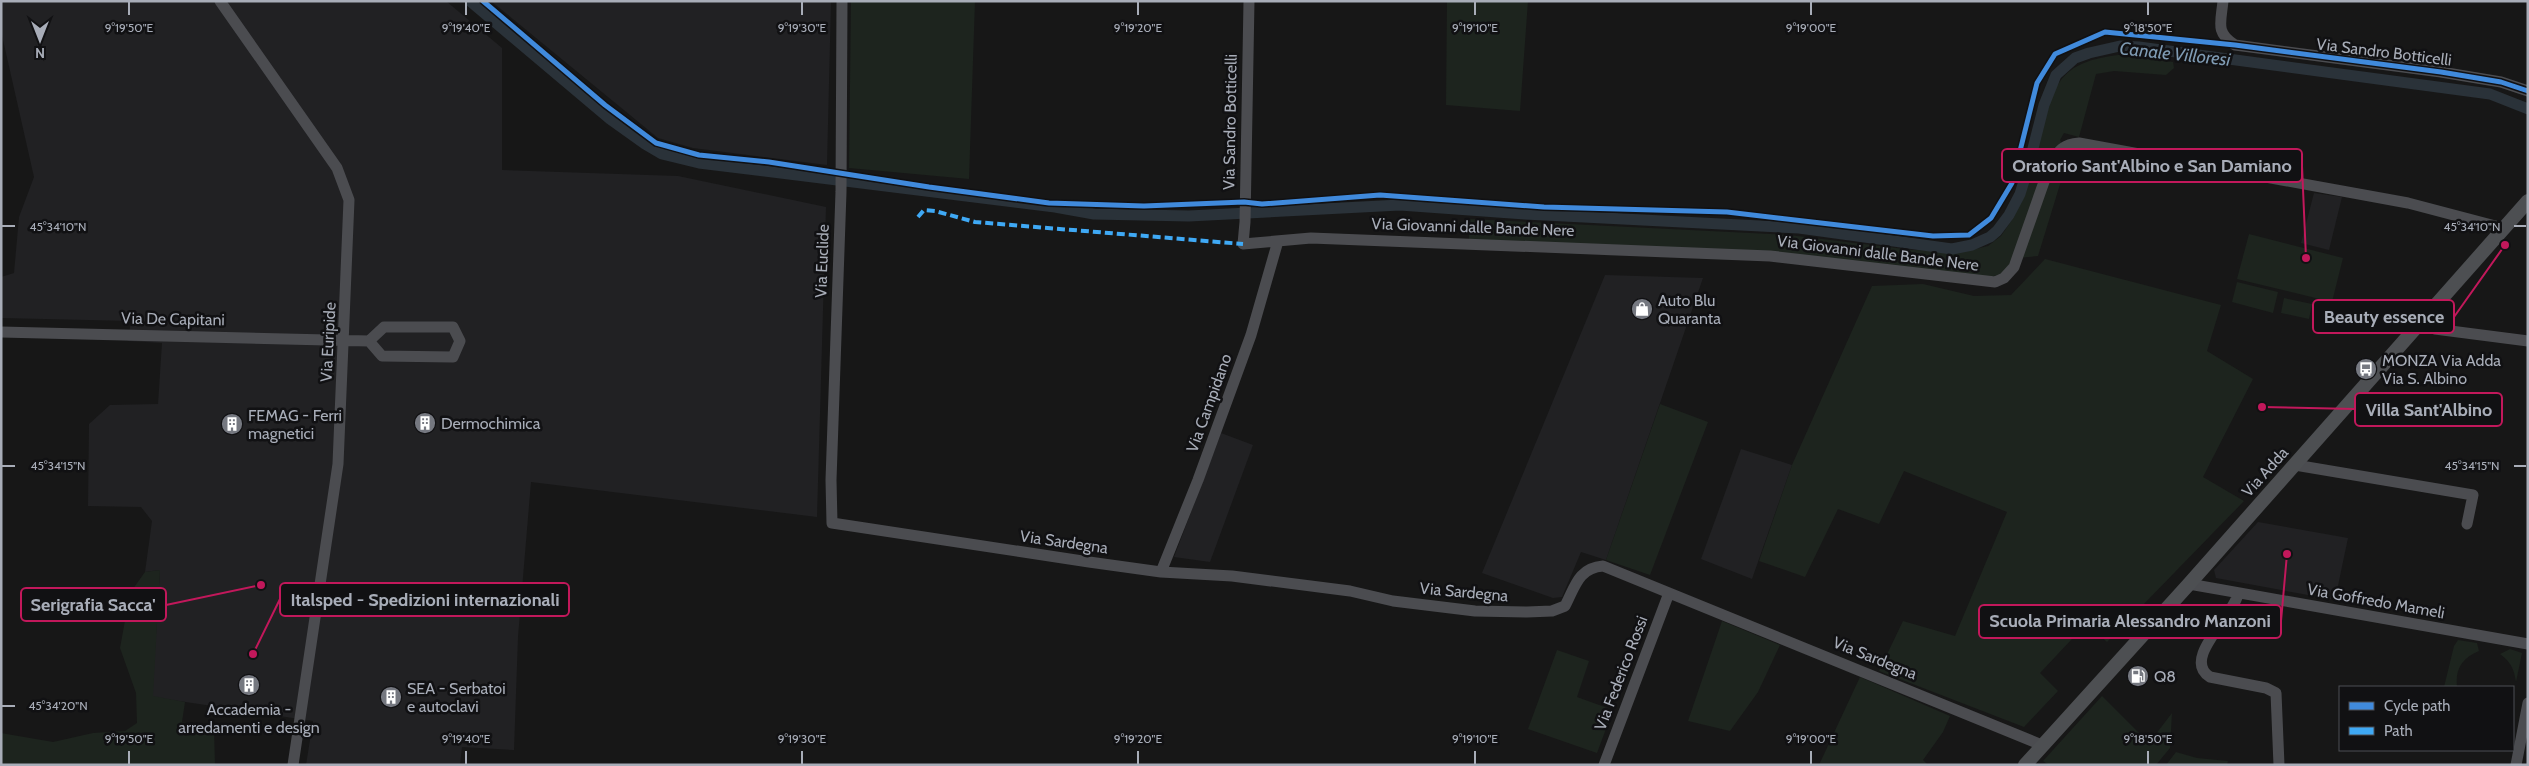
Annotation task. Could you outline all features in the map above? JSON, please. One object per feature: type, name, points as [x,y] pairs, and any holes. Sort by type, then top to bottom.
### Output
[{"type":"main road","name":"Via Adda","points":[[2025,765],[2189,584],[2528,201]]},
{"type":"street","name":"Via Euripide","points":[[220,1],[337,168],[349,200],[338,464],[293,765]]},
{"type":"street","name":"Via Euclide","points":[[832,523],[830,480],[841,192],[842,1]]},
{"type":"street","name":"Via Sandro Botticelli","points":[[1243,244],[1249,1]]},
{"type":"street","name":"Via Sandro Botticelli","points":[[2223,1],[2220,28],[2224,38],[2235,45],[2473,77],[2501,82],[2528,91]]},
{"type":"street","name":"Via Giovanni dalle Bande Nere","points":[[1243,244],[1311,238],[1770,256],[1995,282],[2004,278],[2014,267],[2051,162],[2060,150],[2069,144],[2079,143],[2408,204],[2503,228]]},
{"type":"street","name":"Via Campidano","points":[[1161,572],[1198,480],[1251,334],[1278,241]]},
{"type":"street","points":[[2420,321],[2435,329],[2528,341]]},
{"type":"street","points":[[384,327],[453,327],[460,341],[454,357],[436,357],[382,356],[369,340],[384,327]]},
{"type":"street","name":"Via De Capitani","points":[[1,332],[369,340]]},
{"type":"street","points":[[2295,465],[2473,495],[2467,524]]},
{"type":"street","name":"Via Sardegna","points":[[832,523],[1161,572],[1232,576],[1350,591],[1393,601],[1480,611],[1552,611],[1565,606],[1582,573],[1598,566],[1603,566],[2042,745]]},
{"type":"street","name":"Via Goffredo Mameli","points":[[2189,584],[2528,644]]},
{"type":"street","name":"Via Federico Rossi","points":[[1604,765],[1669,593]]},
{"type":"street","points":[[2238,594],[2233,608],[2201,654],[2200,664],[2204,672],[2212,678],[2264,687],[2276,693],[2280,765]]},
{"type":"street","points":[[2516,765],[2527,705]]},
{"type":"shaded area","points":[[1,1],[446,1],[502,48],[502,170],[678,176],[826,207],[817,517],[531,482],[518,637],[514,750],[462,747],[460,765],[306,765],[313,721],[152,697],[160,570],[145,572],[152,521],[141,507],[88,506],[89,424],[110,405],[158,404],[162,343],[128,341],[131,321],[1,318],[1,277],[14,273],[19,217],[34,177],[1,31]]},
{"type":"shaded area","points":[[491,1],[831,1],[827,165],[693,148],[658,138]]},
{"type":"shaded area","points":[[851,1],[975,1],[969,179],[849,168]]},
{"type":"shaded area","points":[[1447,1],[1528,1],[1520,111],[1446,105]]},
{"type":"shaded area","points":[[2124,54],[2173,62],[2174,68],[2166,75],[2114,71],[2096,74],[2079,137],[2064,133],[2060,140],[2069,155],[2038,256],[2017,258],[2009,269],[1990,277],[1970,277],[1931,271],[1469,240],[1469,219],[1789,235],[1913,250],[1967,251],[1988,246],[2001,236],[2014,217],[2022,198],[2053,93],[2059,83],[2074,68],[2082,64],[2091,60]]},
{"type":"shaded area","points":[[2314,193],[2342,197],[2329,250],[2301,243]]},
{"type":"shaded area","points":[[2249,234],[2343,258],[2332,302],[2237,279]]},
{"type":"shaded area","points":[[2045,259],[2221,305],[2207,351],[2253,379],[2203,477],[2244,501],[2107,642],[2087,623],[2040,673],[2058,691],[2024,727],[1879,671],[1903,621],[1955,636],[2007,512],[1904,471],[1879,524],[1838,509],[1805,577],[1759,561],[1792,465],[1872,286],[1923,284],[1974,296],[2011,295]]},
{"type":"shaded area","points":[[1605,275],[1703,278],[1606,560],[1581,552],[1562,597],[1553,598],[1482,573]]},
{"type":"shaded area","points":[[2237,282],[2278,292],[2273,313],[2232,302]]},
{"type":"shaded area","points":[[2284,298],[2312,304],[2309,319],[2281,313]]},
{"type":"shaded area","points":[[1660,404],[1708,422],[1650,575],[1606,560]]},
{"type":"shaded area","points":[[1221,433],[1253,445],[1210,562],[1174,557]]},
{"type":"shaded area","points":[[1741,449],[1792,465],[1752,579],[1701,559]]},
{"type":"shaded area","points":[[2258,522],[2348,538],[2335,600],[2216,578],[2214,570]]},
{"type":"shaded area","points":[[160,570],[153,696],[185,702],[182,722],[214,729],[215,765],[1,765],[1,733],[53,742],[93,733],[125,731],[137,723],[136,693],[120,648],[130,593],[145,572]]},
{"type":"shaded area","points":[[1722,621],[1780,645],[1758,692],[1730,731],[1688,721]]},
{"type":"shaded area","points":[[2458,640],[2477,643],[2479,651],[2468,657],[2461,665],[2457,675],[2457,686],[2444,686],[2454,646]]},
{"type":"shaded area","points":[[2510,649],[2522,653],[2516,682],[2511,666],[2500,654]]},
{"type":"shaded area","points":[[1557,650],[1589,661],[1577,697],[1613,710],[1597,753],[1528,729]]},
{"type":"shaded area","points":[[1860,677],[1950,716],[1943,732],[1923,760],[1928,765],[1819,765]]},
{"type":"shaded area","points":[[2102,696],[2149,743],[2172,713],[2170,748],[2156,765],[2049,765],[2043,761]]},
{"type":"shaded area","points":[[2176,752],[2197,758],[2228,761],[2227,765],[2166,765]]},
{"type":"waterway","name":"Canale Villoresi","points":[[470,1],[610,119],[662,154],[699,163],[1055,207],[1094,214],[1189,216],[1400,205],[1525,214],[1799,228],[1952,249],[1972,245],[1990,237],[2009,215],[2020,194],[2044,105],[2056,75],[2075,58],[2089,53],[2120,46],[2139,47],[2490,94],[2528,109]]},
{"type":"marked path","points":[[918,217],[924,210],[935,211],[975,222],[1243,244]]},
{"type":"cycle path","points":[[483,1],[605,105],[656,143],[699,155],[769,162],[929,187],[1049,203],[1144,206],[1244,202],[1262,204],[1380,195],[1544,207],[1727,212],[1933,236],[1969,235],[1991,218],[2012,183],[2037,83],[2055,54],[2105,32],[2235,45],[2441,72],[2501,82],[2528,91]]},
{"type":"place","name":"Beauty essence","points":[[2505,245]]},
{"type":"place","name":"Oratorio Sant'Albino e San Damiano","points":[[2306,258]]},
{"type":"place","name":"Auto Blu Quaranta","points":[[1642,309]]},
{"type":"place","name":"MONZA Via Adda Via S. Albino","points":[[2366,369]]},
{"type":"place","name":"Villa Sant'Albino","points":[[2262,407]]},
{"type":"place","name":"Dermochimica","points":[[425,423]]},
{"type":"place","name":"FEMAG - Ferri magnetici","points":[[232,424]]},
{"type":"place","name":"Scuola Primaria Alessandro Manzoni","points":[[2287,554]]},
{"type":"place","name":"Serigrafia Sacca'","points":[[261,585]]},
{"type":"place","name":"Italsped - Spedizioni internazionali","points":[[253,654]]},
{"type":"place","name":"Q8","points":[[2138,676]]},
{"type":"place","name":"Accademia - arredamenti e design","points":[[249,685]]},
{"type":"place","name":"SEA - Serbatoi e autoclavi","points":[[391,697]]}]
